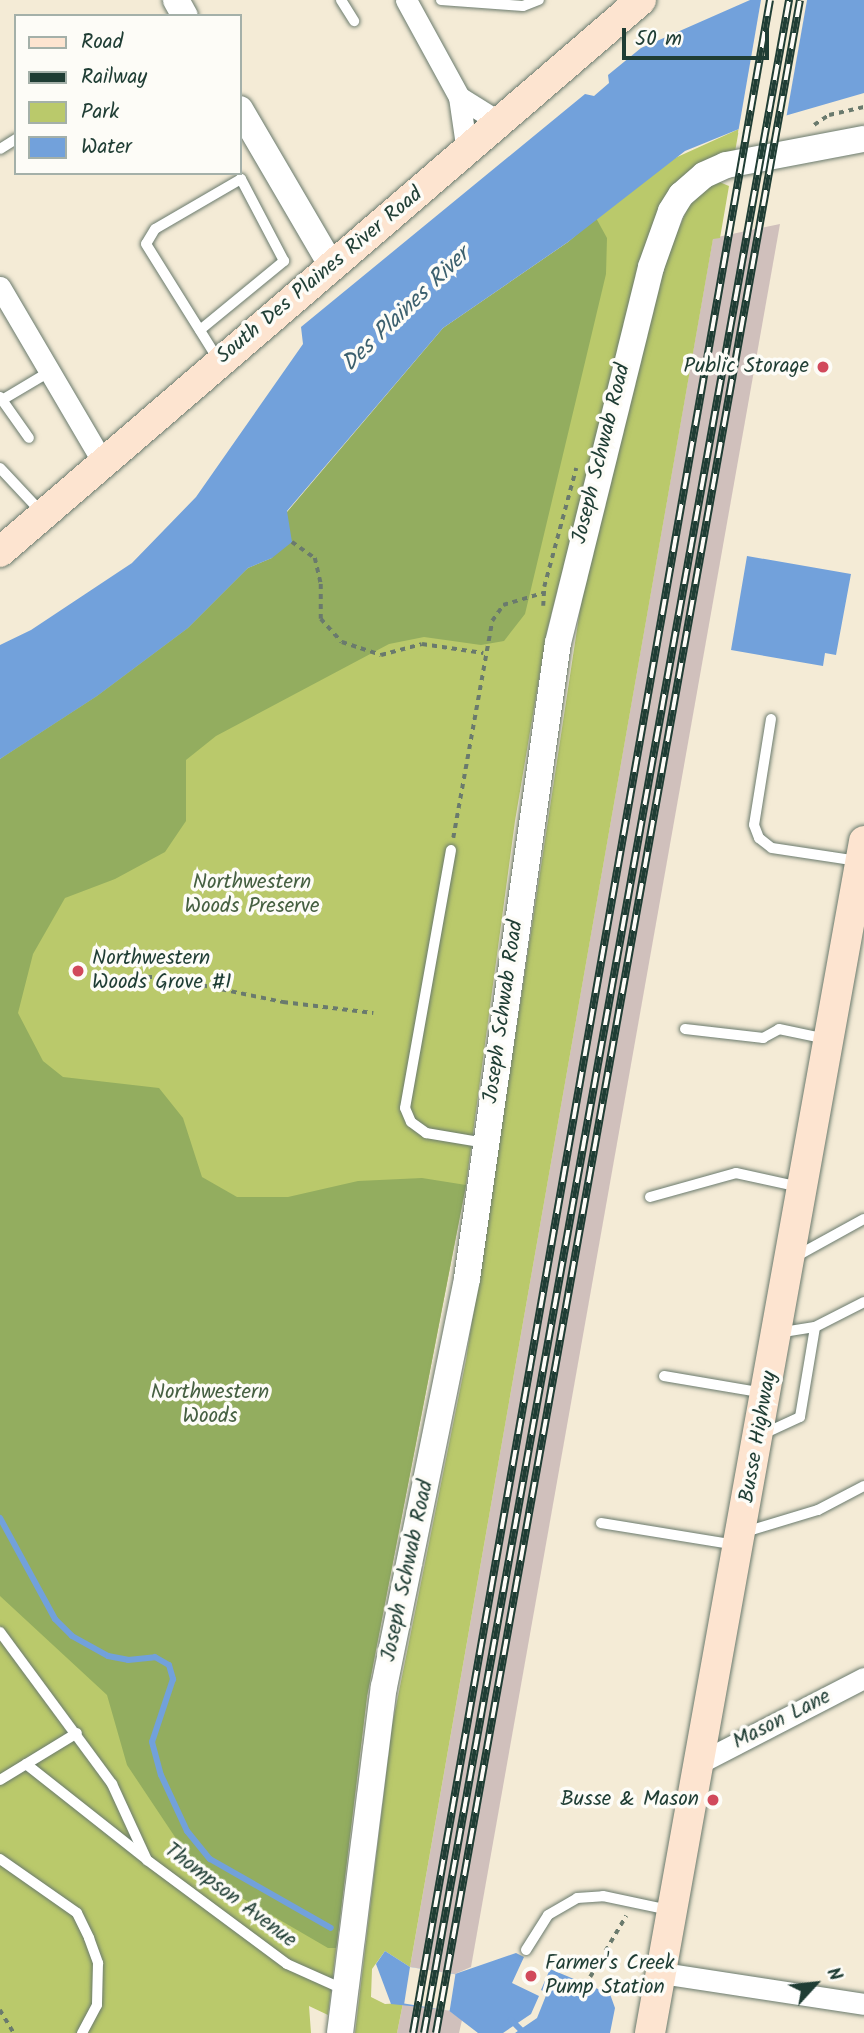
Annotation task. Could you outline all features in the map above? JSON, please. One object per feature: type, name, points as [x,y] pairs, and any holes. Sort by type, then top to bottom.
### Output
[{"type":"main road","name":"South Des Plaines River Road","points":[[0,552],[102,461],[501,123],[641,0]]},
{"type":"main road","name":"Busse Highway","points":[[650,2033],[741,1539],[862,851]]},
{"type":"street","points":[[406,0],[459,97],[467,152]]},
{"type":"street","points":[[459,97],[501,123]]},
{"type":"street","points":[[242,112],[331,265]]},
{"type":"street","name":"Joseph Schwab Road","points":[[340,2033],[384,1687],[467,1279],[558,643],[606,435],[664,225],[691,184],[726,165],[864,139]]},
{"type":"street","points":[[0,287],[102,461]]},
{"type":"street","name":"Mason Lane","points":[[701,1762],[864,1678]]},
{"type":"street","points":[[662,1973],[864,2004]]},
{"type":"lane","points":[[341,0],[354,21]]},
{"type":"lane","points":[[441,0],[523,6],[539,0]]},
{"type":"lane","points":[[200,330],[284,261],[242,179],[155,229],[146,244],[219,361]]},
{"type":"lane","points":[[29,438],[1,399],[50,372]]},
{"type":"lane","points":[[0,468],[43,514]]},
{"type":"lane","points":[[771,719],[754,825],[759,838],[772,848],[862,851]]},
{"type":"lane","points":[[451,850],[405,1108],[411,1122],[426,1133],[486,1143]]},
{"type":"lane","points":[[685,1029],[763,1038],[779,1029],[829,1039]]},
{"type":"lane","points":[[650,1197],[736,1173],[803,1188]]},
{"type":"lane","points":[[790,1259],[864,1219]]},
{"type":"lane","points":[[777,1333],[815,1327],[864,1302]]},
{"type":"lane","points":[[759,1436],[800,1417],[815,1327]]},
{"type":"lane","points":[[664,1376],[766,1394]]},
{"type":"lane","points":[[601,1523],[741,1539],[818,1510],[864,1486]]},
{"type":"lane","name":"Thompson Avenue","points":[[0,1632],[112,1784],[147,1860],[287,1964],[345,1990]]},
{"type":"lane","points":[[0,1780],[76,1733]]},
{"type":"lane","points":[[26,1763],[147,1860]]},
{"type":"lane","points":[[0,1859],[77,1913],[89,1938],[98,1963],[97,2005],[82,2033]]},
{"type":"lane","points":[[526,1950],[548,1915],[577,1898],[603,1896],[674,1911]]},
{"type":"path","points":[[292,542],[315,558],[321,584],[321,619],[342,642],[381,655],[422,644],[483,653]]},
{"type":"path","points":[[451,850],[483,653],[492,621],[503,606],[543,593],[548,570]]},
{"type":"path","points":[[95,986],[136,977],[163,977],[272,1000],[373,1013]]},
{"type":"path","points":[[590,1977],[622,1929],[630,1901]]},
{"type":"path","points":[[0,2010],[15,2033]]},
{"type":"shaded area","points":[[780,224],[471,1967],[455,1974],[410,1967],[713,238]]},
{"type":"shaded area","points":[[403,2003],[448,2010],[462,2020],[459,2033],[397,2033]]},
{"type":"green space","name":"Northwestern Woods Preserve","points":[[739,129],[735,152],[641,263],[547,631],[515,821],[466,1185],[367,1696],[328,2015],[309,2006],[311,2033],[0,2033],[0,759],[248,568],[272,558],[596,218],[675,158]]},
{"type":"green space","points":[[717,181],[729,186],[720,238],[713,239],[410,1967],[385,1951],[372,1969],[371,1997],[385,2004],[403,2003],[397,2033],[355,2033],[392,1726],[466,1360],[583,590],[620,427],[669,251],[689,205]]},
{"type":"green space","name":"Northwestern Woods","points":[[596,218],[607,238],[606,274],[525,614],[504,641],[481,645],[424,637],[389,644],[216,736],[186,760],[186,821],[165,852],[115,879],[65,898],[33,954],[18,1013],[43,1061],[63,1077],[159,1088],[183,1118],[202,1177],[237,1197],[288,1197],[358,1181],[422,1178],[466,1185],[367,1696],[336,1948],[328,1948],[199,1873],[127,1765],[107,1695],[0,1596],[0,759],[97,696],[188,628],[248,568],[272,558],[287,512],[443,328],[568,242]]},
{"type":"water","name":"Des Plaines River","points":[[750,0],[864,0],[864,93],[739,129],[685,151],[568,242],[443,328],[287,511],[292,542],[272,558],[248,568],[188,628],[97,696],[0,759],[0,645],[31,630],[132,563],[196,497],[303,344],[301,327],[585,94],[594,96],[609,83],[608,75],[641,48]]},
{"type":"water","points":[[747,556],[851,574],[836,655],[825,653],[823,666],[731,650]]},
{"type":"water","points":[[385,1951],[410,1967],[455,1974],[516,1953],[524,1957],[512,1983],[539,1996],[531,2014],[503,2033],[478,2033],[448,2010],[391,2004],[376,1964]]},
{"type":"water","points":[[550,1969],[610,1994],[615,2008],[610,2033],[515,2033],[537,2018],[547,1993],[541,1990]]},
{"type":"pier","points":[[761,0],[807,0],[786,119],[738,133]]},
{"type":"pier","points":[[410,1967],[455,1974],[450,2011],[404,2004]]},
{"type":"waterway","points":[[0,1518],[55,1619],[72,1636],[108,1656],[128,1660],[155,1657],[169,1665],[173,1679],[152,1742],[161,1775],[187,1831],[210,1859],[331,1928]]},
{"type":"waterway","points":[[511,2020],[524,2033]]},
{"type":"railway","points":[[413,2033],[770,0]]},
{"type":"railway","points":[[424,2033],[789,0]]},
{"type":"railway","points":[[436,2033],[800,0]]},
{"type":"place","name":"Public Storage","points":[[823,367]]},
{"type":"place","name":"Northwestern Woods Grove #1","points":[[78,971]]},
{"type":"place","name":"Busse & Mason","points":[[713,1800]]},
{"type":"place","name":"Farmer's Creek Pump Station","points":[[531,1976]]}]
